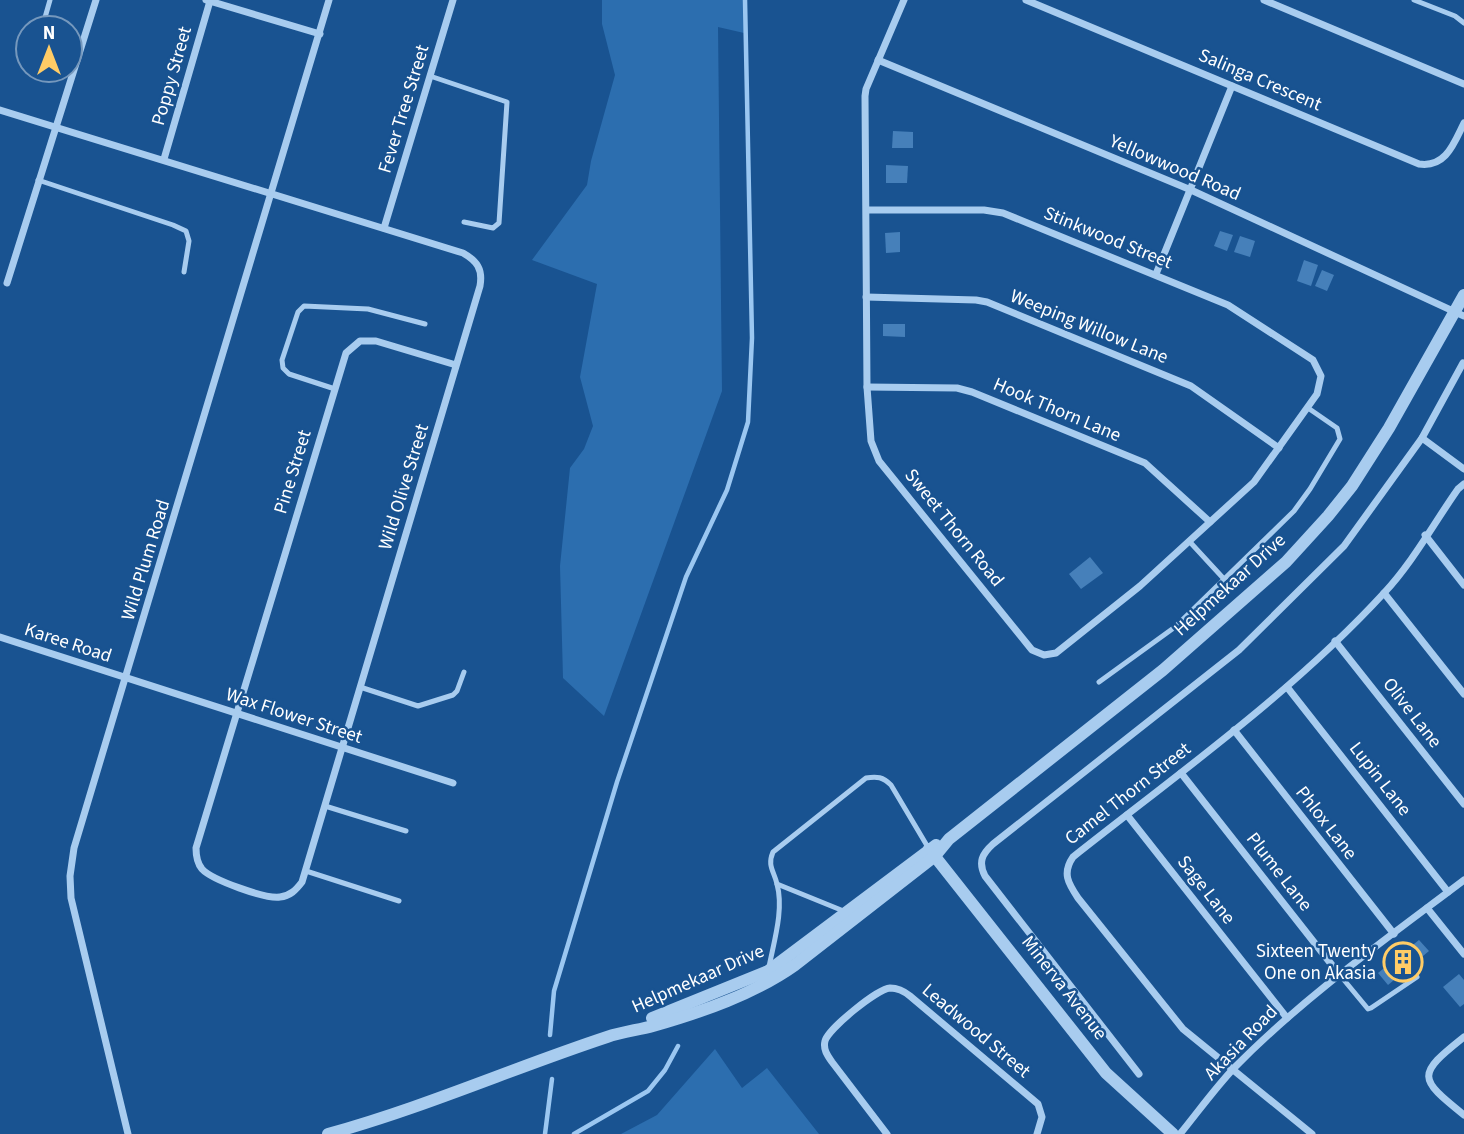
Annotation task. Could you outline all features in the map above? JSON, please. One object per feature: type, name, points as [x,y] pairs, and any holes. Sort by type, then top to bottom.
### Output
[{"type":"street","points":[[7,283],[96,0]]},
{"type":"street","name":"Wild Plum Road","points":[[128,1134],[71,898],[70,876],[74,848],[330,0]]},
{"type":"street","name":"Fever Tree Street","points":[[384,228],[453,0]]},
{"type":"street","name":"Sweet Thorn Road","points":[[904,0],[865,96],[867,387],[871,441],[878,461],[1032,650],[1044,654],[1056,653],[1140,586],[1254,482],[1321,386],[1317,364]]},
{"type":"street","name":"Salinga Crescent","points":[[1027,0],[1424,165],[1440,161],[1446,155],[1464,123]]},
{"type":"street","points":[[1264,0],[1464,84]]},
{"type":"street","points":[[207,1],[320,34]]},
{"type":"street","name":"Poppy Street","points":[[164,159],[207,1]]},
{"type":"street","name":"Yellowwood Road","points":[[878,60],[1191,190],[1460,314]]},
{"type":"street","points":[[1156,274],[1232,86]]},
{"type":"street","name":"Wild Olive Street","points":[[0,110],[463,253],[472,258],[480,268],[480,286],[306,871],[296,890],[278,897],[215,879],[198,864],[196,848],[237,714]]},
{"type":"street","name":"Stinkwood Street","points":[[866,210],[984,210],[1003,213],[1233,308],[1317,364]]},
{"type":"street","name":"Helpmekaar Drive","points":[[328,1134],[442,1097],[607,1037],[651,1027],[697,1011],[777,977],[1163,670],[1286,562],[1352,486],[1460,314],[1464,295]]},
{"type":"street","name":"Weeping Willow Lane","points":[[866,298],[987,302],[1191,386],[1279,447]]},
{"type":"street","name":"Pine Street","points":[[237,714],[350,347],[360,341],[376,341],[456,365]]},
{"type":"street","points":[[1139,1074],[985,876],[981,866],[983,855],[993,844],[1239,650],[1344,546],[1422,438],[1463,363]]},
{"type":"street","name":"Hook Thorn Lane","points":[[867,387],[946,387],[972,391],[1145,463],[1210,522]]},
{"type":"street","points":[[1422,438],[1464,469]]},
{"type":"street","name":"Camel Thorn Street","points":[[1312,1134],[1183,1029],[1070,885],[1067,869],[1073,857],[1287,687],[1335,641],[1384,593],[1464,484]]},
{"type":"street","points":[[1425,535],[1464,585]]},
{"type":"street","points":[[1384,593],[1464,694]]},
{"type":"street","name":"Karee Road","points":[[0,637],[127,679]]},
{"type":"street","name":"Olive Lane","points":[[1335,641],[1464,804]]},
{"type":"street","name":"Wax Flower Street","points":[[127,679],[453,783]]},
{"type":"street","name":"Lupin Lane","points":[[1287,687],[1448,892]]},
{"type":"street","name":"Phlox Lane","points":[[1234,730],[1394,934]]},
{"type":"street","name":"Plume Lane","points":[[1181,773],[1339,975]]},
{"type":"street","name":"Sage Lane","points":[[1127,814],[1287,1018]]},
{"type":"street","name":"Helpmekaar Drive","points":[[631,1030],[648,1019],[768,971],[932,853]]},
{"type":"street","name":"Minerva Avenue","points":[[932,853],[1105,1073],[1173,1134]]},
{"type":"street","name":"Akasia Road","points":[[1180,1134],[1233,1069],[1287,1018],[1464,880]]},
{"type":"street","points":[[1427,908],[1464,954]]},
{"type":"street","name":"Leadwood Street","points":[[887,1134],[831,1062],[826,1054],[825,1043],[831,1030],[877,992],[892,988],[911,996],[1038,1104],[1042,1117],[1037,1134]]},
{"type":"street","points":[[1464,1037],[1434,1062],[1429,1074],[1432,1088],[1437,1094],[1464,1115]]},
{"type":"lane","points":[[1414,0],[1455,16],[1464,23]]},
{"type":"lane","points":[[430,76],[503,99],[508,107],[499,223],[493,228],[464,222]]},
{"type":"lane","points":[[38,180],[186,231],[189,241],[184,272]]},
{"type":"lane","points":[[335,389],[289,374],[284,368],[282,360],[298,312],[304,306],[368,309],[425,324]]},
{"type":"lane","points":[[1099,682],[1170,632],[1294,511],[1338,444],[1340,436],[1337,428],[1308,408]]},
{"type":"lane","points":[[1189,541],[1224,579]]},
{"type":"lane","points":[[360,687],[418,706],[453,695],[464,673]]},
{"type":"lane","points":[[768,971],[777,927],[777,884],[769,866],[773,852],[866,778],[875,776],[891,785],[932,853]]},
{"type":"lane","points":[[325,806],[405,831]]},
{"type":"lane","points":[[306,871],[399,901]]},
{"type":"lane","points":[[777,884],[847,913]]},
{"type":"lane","name":"Plume Lane","points":[[1339,975],[1368,1009],[1417,977]]},
{"type":"shaded area","points":[[602,0],[745,0],[744,33],[718,27],[722,391],[604,716],[563,678],[560,566],[570,468],[584,449],[593,426],[580,377],[597,284],[532,260],[587,185],[615,75],[602,24]]},
{"type":"shaded area","points":[[715,1049],[742,1088],[767,1068],[819,1134],[621,1134],[657,1115]]},
{"type":"building","points":[[893,131],[913,132],[913,148],[892,148]]},
{"type":"building","points":[[886,165],[908,166],[907,183],[886,183]]},
{"type":"building","points":[[1220,231],[1233,235],[1227,251],[1214,246]]},
{"type":"building","points":[[900,232],[900,252],[886,253],[885,233]]},
{"type":"building","points":[[1240,236],[1255,241],[1250,257],[1234,252]]},
{"type":"building","points":[[1304,260],[1318,265],[1311,286],[1297,281]]},
{"type":"building","points":[[1322,270],[1334,275],[1327,291],[1315,286]]},
{"type":"building","points":[[883,324],[905,324],[905,337],[883,336]]},
{"type":"building","points":[[1090,557],[1103,573],[1081,589],[1069,574]]},
{"type":"building","name":"Sixteen Twenty One on Akasia","points":[[1419,940],[1429,951],[1388,985],[1378,973]]},
{"type":"building","points":[[1459,974],[1464,980],[1464,1004],[1460,1007],[1443,987]]},
{"type":"waterway","points":[[550,1035],[554,991],[617,782],[686,577],[727,490],[748,422],[752,338],[745,0]]},
{"type":"waterway","points":[[574,1134],[648,1091],[665,1070],[678,1046]]},
{"type":"waterway","points":[[545,1134],[552,1079]]},
{"type":"place","name":"Sixteen Twenty One on Akasia","points":[[1403,962]]}]
